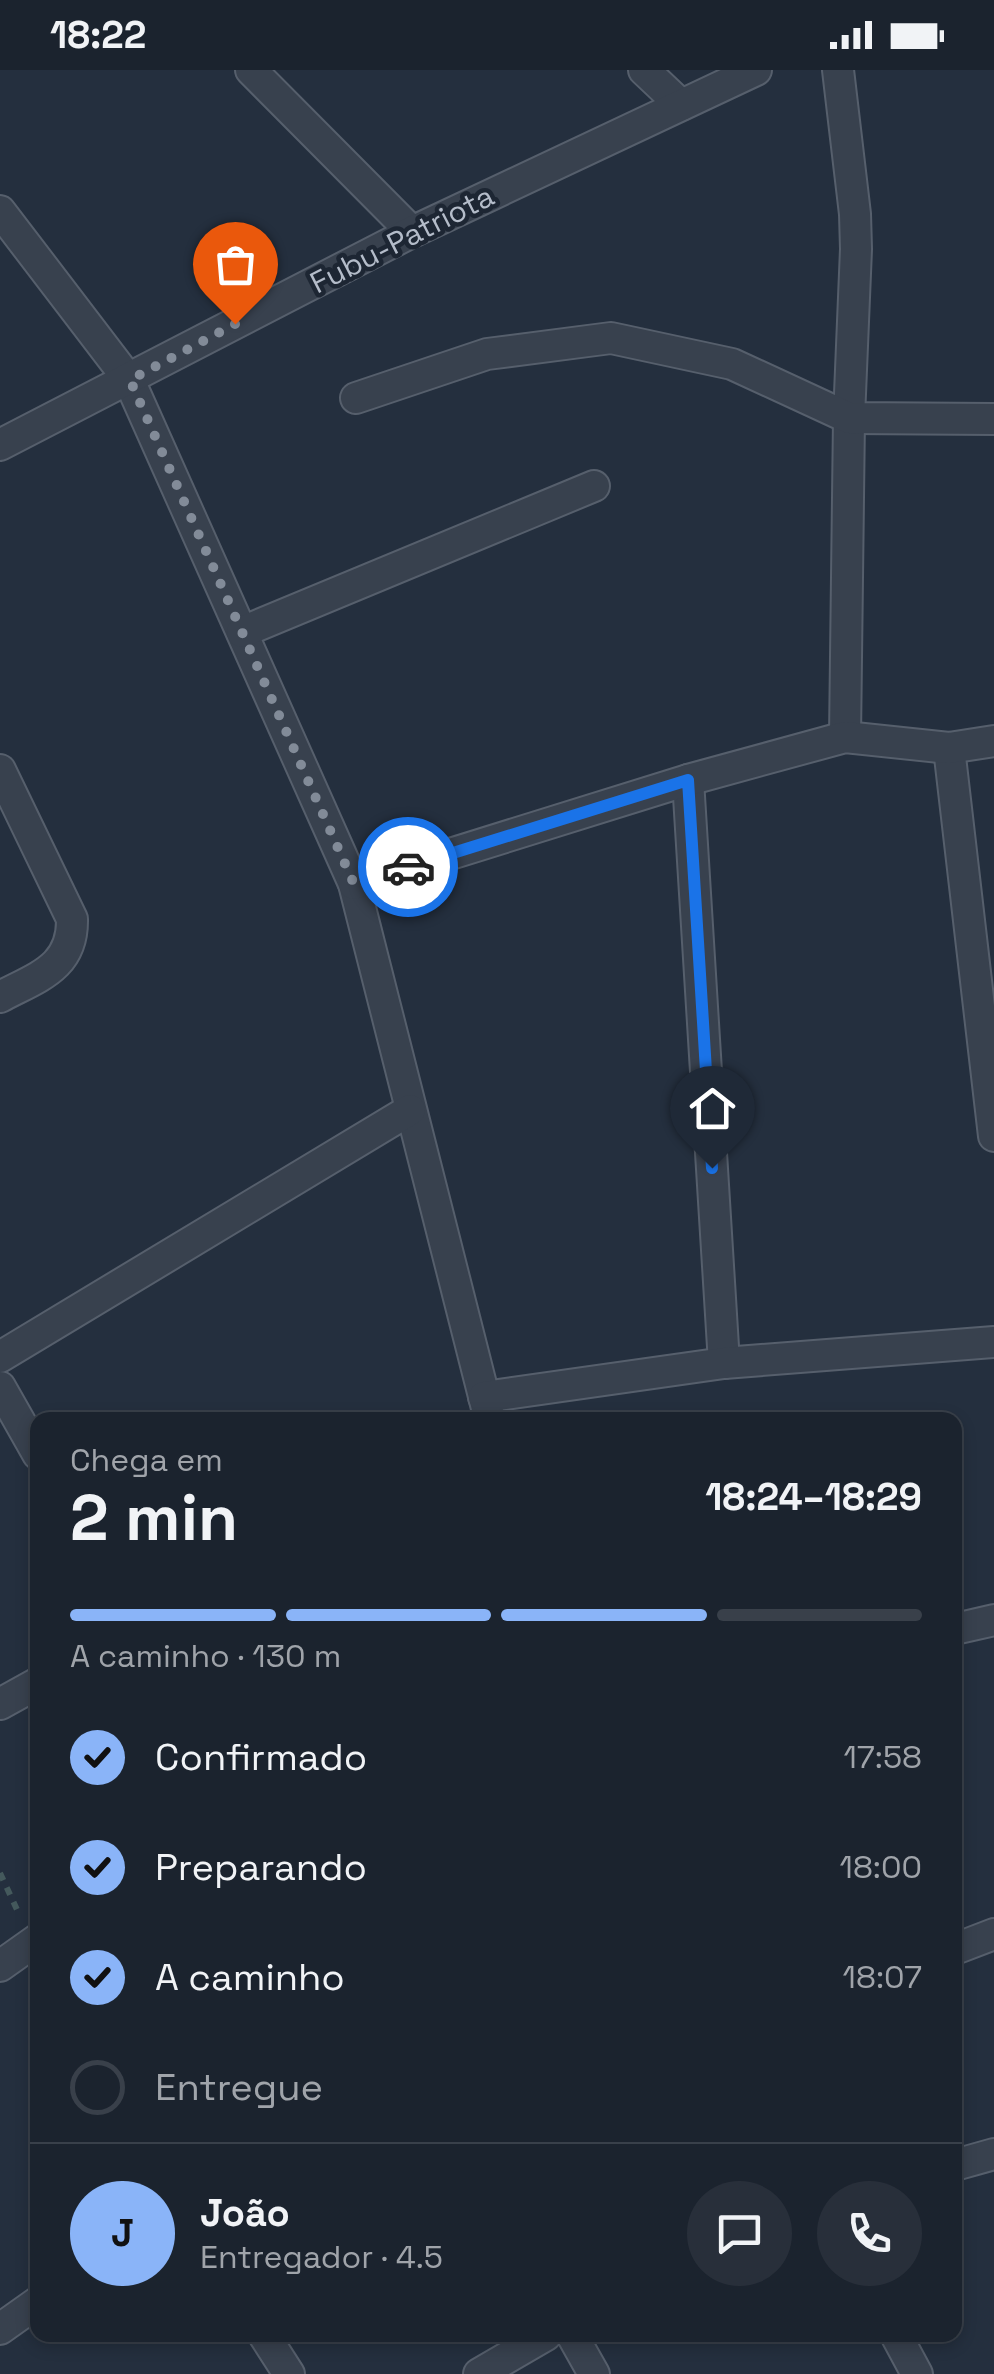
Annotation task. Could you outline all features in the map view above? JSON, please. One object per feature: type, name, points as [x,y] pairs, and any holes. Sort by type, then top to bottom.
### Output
[{"type":"street","points":[[251,70],[412,232]]},
{"type":"street","points":[[644,70],[682,104]]},
{"type":"street","name":"Fubu-Patriota","points":[[0,445],[412,232],[756,70]]},
{"type":"street","points":[[838,70],[855,214],[845,736]]},
{"type":"street","points":[[0,211],[130,380],[354,884],[487,1409],[724,1363],[994,1342]]},
{"type":"street","points":[[356,398],[488,354],[610,338],[732,364],[849,418],[994,419]]},
{"type":"street","points":[[242,632],[594,486]]},
{"type":"street","points":[[354,884],[688,780],[845,736],[949,748],[994,741]]},
{"type":"street","points":[[949,748],[994,1136]]},
{"type":"street","points":[[0,770],[72,920],[72,941],[64,957],[49,971],[0,997]]},
{"type":"street","points":[[688,780],[724,1363]]},
{"type":"street","points":[[0,1357],[410,1110]]},
{"type":"street","points":[[0,1387],[30,1440]]},
{"type":"street","points":[[962,1627],[994,1620]]},
{"type":"street","points":[[0,1704],[30,1687]]},
{"type":"street","points":[[962,1946],[994,1934]]},
{"type":"street","points":[[0,1966],[30,1948]]},
{"type":"street","points":[[962,2163],[994,2154]]},
{"type":"street","points":[[0,2328],[30,2307]]},
{"type":"street","points":[[268,2342],[289,2374]]},
{"type":"street","points":[[479,2374],[534,2342]]},
{"type":"street","points":[[576,2342],[594,2374]]},
{"type":"street","points":[[900,2342],[917,2374]]},
{"type":"path","points":[[0,1873],[30,1933]]},
{"type":"way so far","points":[[235,324],[130,380],[354,884],[408,867]]},
{"type":"route","points":[[408,867],[688,780],[712,1168]]}]
